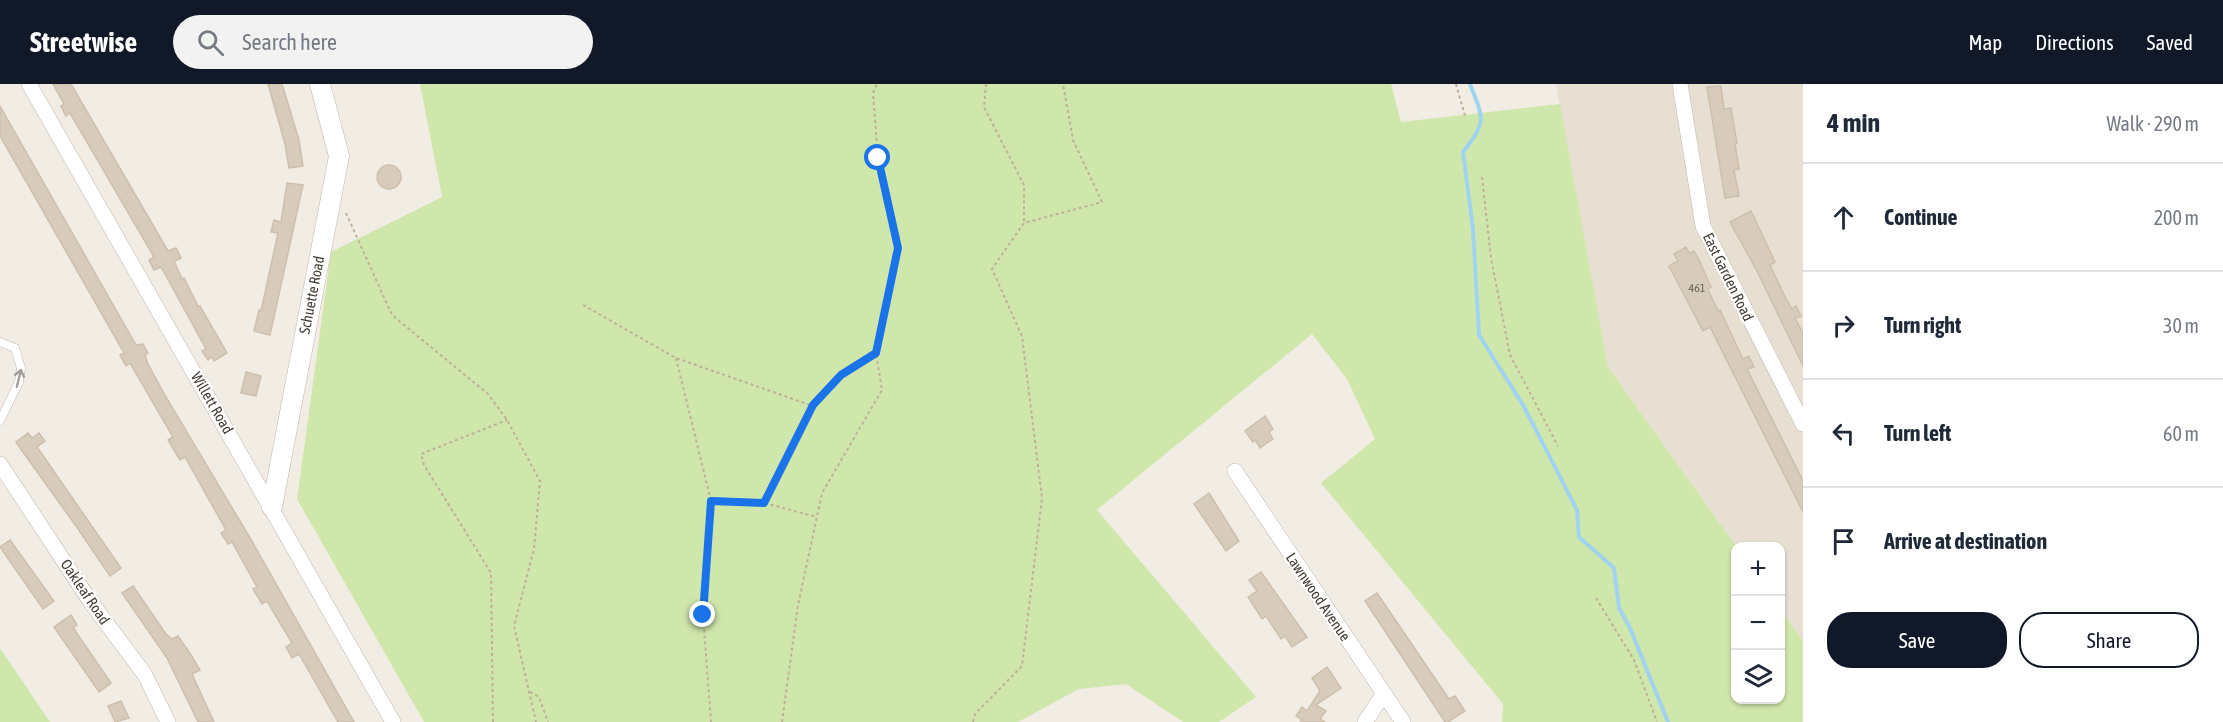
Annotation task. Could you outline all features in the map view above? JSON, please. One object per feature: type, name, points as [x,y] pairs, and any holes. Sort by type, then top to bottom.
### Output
[{"type":"street","name":"Willett Road","points":[[29,84],[393,722]]},
{"type":"street","name":"Schuette Road","points":[[272,507],[339,156],[320,84]]},
{"type":"street","name":"East Garden Road","points":[[1680,84],[1703,226],[1803,424]]},
{"type":"street","name":"Oakleaf Road","points":[[0,464],[90,601],[145,675],[168,722]]},
{"type":"street","name":"Lawnwood Avenue","points":[[1235,471],[1403,722]]},
{"type":"street","points":[[1365,722],[1383,695]]},
{"type":"lane","points":[[0,342],[15,348],[21,368],[19,382],[0,421]]},
{"type":"path","points":[[782,722],[798,604],[822,493],[882,390],[876,353],[898,248],[878,158],[873,93],[877,84]]},
{"type":"path","points":[[973,722],[975,714],[1022,666],[1042,498],[1022,336],[992,269],[1024,223],[1024,185],[984,107],[986,84]]},
{"type":"path","points":[[1024,223],[1102,202],[1073,140],[1063,84]]},
{"type":"path","points":[[1456,84],[1465,117]]},
{"type":"path","points":[[1482,177],[1491,258],[1509,355],[1558,446]]},
{"type":"path","points":[[333,186],[392,315],[488,394],[507,420],[540,481],[534,549],[514,626],[536,722]]},
{"type":"path","points":[[583,305],[676,358],[813,405]]},
{"type":"path","points":[[764,503],[813,405],[841,375],[876,353]]},
{"type":"path","points":[[676,358],[711,501],[703,615],[711,722]]},
{"type":"path","points":[[493,722],[491,573],[424,465],[421,454],[507,420]]},
{"type":"path","points":[[711,501],[764,503],[817,517]]},
{"type":"path","points":[[1596,598],[1634,660],[1657,722]]},
{"type":"path","points":[[530,693],[539,697],[548,722]]},
{"type":"shaded area","points":[[1556,84],[1803,84],[1803,641],[1785,616],[1785,542],[1733,542],[1608,367]]},
{"type":"green space","points":[[420,84],[1391,84],[1401,122],[1560,104],[1608,367],[1733,542],[1731,542],[1731,704],[1785,704],[1785,616],[1803,641],[1803,722],[1502,722],[1503,704],[1321,483],[1375,439],[1347,379],[1312,334],[1097,510],[1256,697],[1219,722],[1183,722],[1126,684],[1079,689],[1018,722],[424,722],[297,499],[331,252],[442,197]]},
{"type":"green space","points":[[0,648],[50,722],[0,722]]},
{"type":"building","points":[[53,84],[71,84],[168,251],[176,248],[181,258],[174,261],[182,279],[184,278],[227,353],[214,361],[212,357],[208,360],[202,351],[206,349],[161,267],[154,270],[149,260],[154,257],[70,113],[66,116],[61,106],[64,104]]},
{"type":"building","points":[[268,84],[282,84],[299,140],[303,166],[289,168],[285,144]]},
{"type":"building","points":[[1721,86],[1724,109],[1731,108],[1739,169],[1734,170],[1739,196],[1725,198],[1707,87]]},
{"type":"building","points":[[0,106],[136,345],[143,344],[148,353],[145,355],[148,364],[166,397],[253,543],[354,722],[338,722],[299,654],[292,658],[286,647],[292,643],[267,601],[262,604],[253,589],[257,587],[232,542],[228,544],[221,533],[226,530],[185,457],[180,460],[168,440],[173,437],[130,363],[126,366],[120,355],[124,353],[0,136]]},
{"type":"building","points":[[389,165],[397,169],[401,177],[397,185],[389,189],[381,185],[377,177],[381,169]]},
{"type":"building","points":[[287,183],[303,185],[270,335],[254,331],[259,310],[261,311],[278,233],[271,232],[274,220],[281,222]]},
{"type":"building","points":[[1751,211],[1775,262],[1770,265],[1786,299],[1792,309],[1796,306],[1801,316],[1795,318],[1803,333],[1803,366],[1757,271],[1730,222]]},
{"type":"building","points":[[1686,247],[1689,253],[1694,251],[1699,260],[1711,287],[1708,289],[1709,292],[1743,359],[1749,356],[1754,367],[1747,369],[1803,481],[1803,512],[1710,327],[1703,331],[1669,266],[1678,261],[1674,254]]},
{"type":"building","points":[[246,372],[261,376],[256,396],[241,393]]},
{"type":"building","points":[[1265,416],[1273,429],[1269,432],[1273,439],[1260,448],[1245,431]]},
{"type":"building","points":[[28,433],[32,438],[39,433],[45,441],[37,447],[121,568],[110,576],[16,442]]},
{"type":"building","points":[[1209,493],[1239,541],[1226,551],[1194,504]]},
{"type":"building","points":[[10,540],[54,601],[43,609],[0,547]]},
{"type":"building","points":[[1261,572],[1307,637],[1292,647],[1285,636],[1281,639],[1266,616],[1262,619],[1248,597],[1257,591],[1249,580]]},
{"type":"building","points":[[133,586],[166,634],[172,639],[178,636],[200,670],[192,674],[214,722],[198,722],[167,658],[122,593]]},
{"type":"building","points":[[1377,593],[1449,699],[1455,696],[1465,711],[1448,722],[1445,722],[1365,601]]},
{"type":"building","points":[[71,615],[77,625],[73,627],[111,683],[99,692],[54,627]]},
{"type":"building","points":[[1327,667],[1341,688],[1316,705],[1326,711],[1320,719],[1325,722],[1300,722],[1302,720],[1296,716],[1302,707],[1307,711],[1320,691],[1312,678]]},
{"type":"building","points":[[121,701],[129,718],[115,722],[108,706]]},
{"type":"waterway","points":[[1470,84],[1481,120],[1476,133],[1463,152],[1473,229],[1479,335],[1523,405],[1577,510],[1579,537],[1614,568],[1619,608],[1630,628],[1668,722]]},
{"type":"route","points":[[703,615],[711,501],[764,503],[813,405],[841,375],[876,353],[898,248],[878,158]]}]
